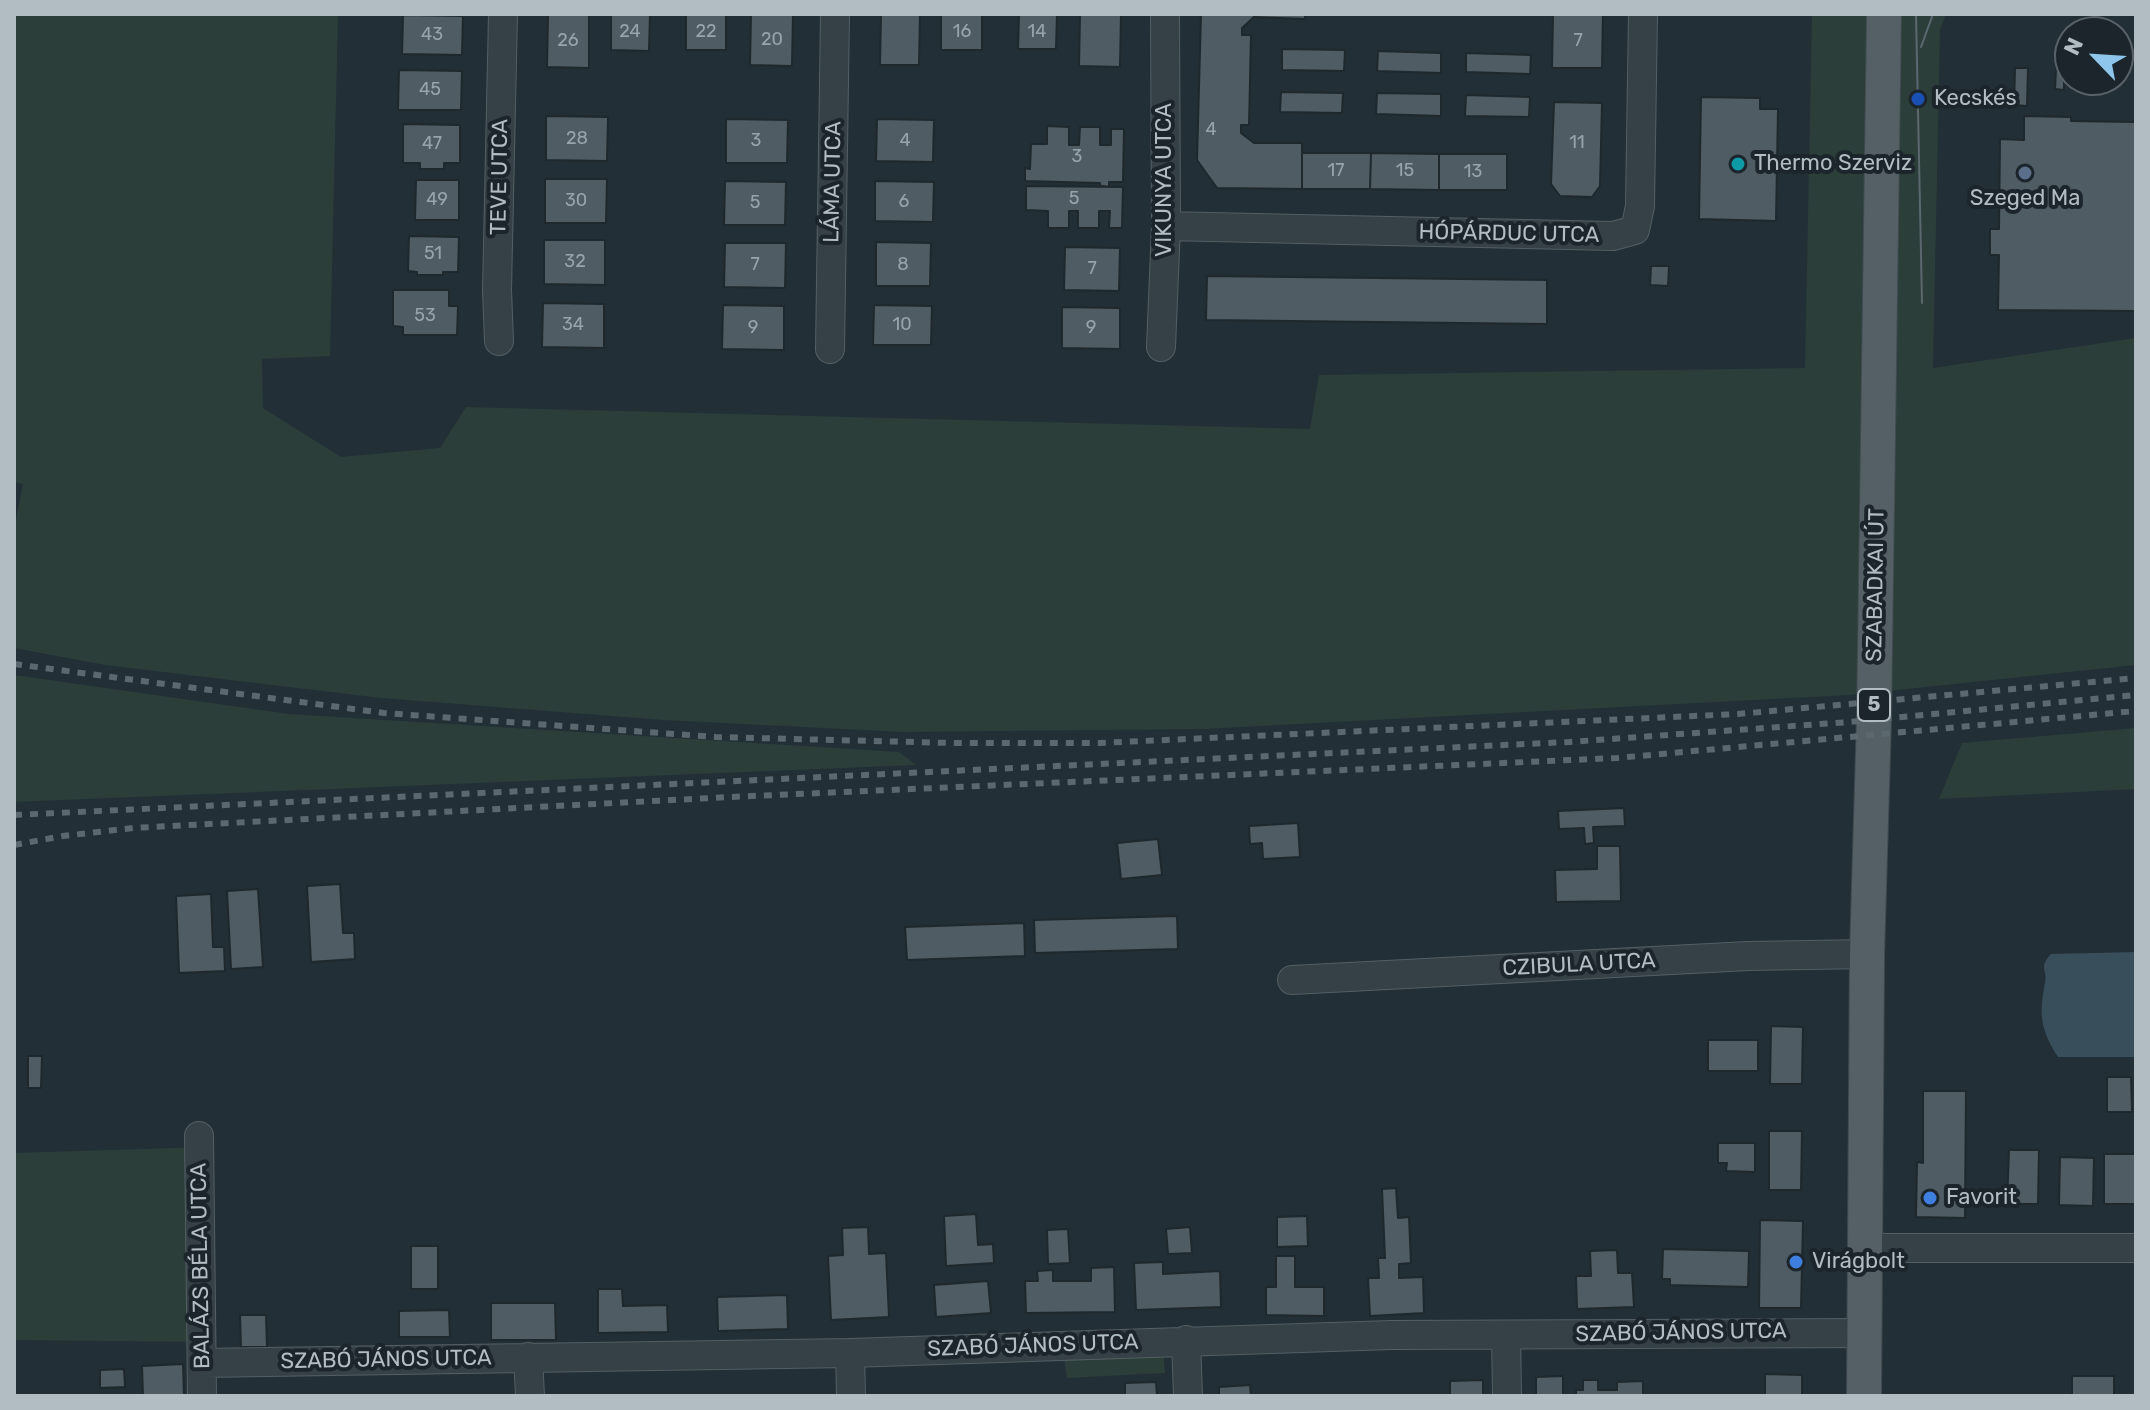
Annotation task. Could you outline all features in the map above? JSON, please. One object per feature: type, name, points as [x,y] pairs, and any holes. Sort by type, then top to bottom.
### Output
[{"type":"main road","name":"SZABADKAI ÚT","points":[[1864,1396],[1867,954],[1874,719],[1884,14]]},
{"type":"street","name":"TEVE UTCA","points":[[499,341],[497,290],[503,14]]},
{"type":"street","name":"LÁMA UTCA","points":[[830,349],[835,14]]},
{"type":"street","name":"VIKUNYA UTCA","points":[[1161,347],[1166,226],[1165,14]]},
{"type":"street","name":"HÓPÁRDUC UTCA","points":[[1166,226],[1613,236],[1635,230],[1640,206],[1643,14]]},
{"type":"street","name":"CZIBULA UTCA","points":[[1292,980],[1748,956],[1867,954]]},
{"type":"street","name":"BALÁZS BÉLA UTCA","points":[[199,1136],[202,1396]]},
{"type":"street","points":[[1865,1248],[2136,1248]]},
{"type":"street","name":"SZABÓ JÁNOS UTCA","points":[[202,1363],[850,1353],[1392,1335],[1864,1333]]},
{"type":"street","points":[[1506,1335],[1507,1396]]},
{"type":"street","points":[[1186,1340],[1188,1396]]},
{"type":"street","points":[[850,1353],[851,1396]]},
{"type":"street","points":[[528,1357],[530,1396]]},
{"type":"green space","points":[[14,14],[338,14],[330,356],[262,359],[263,408],[341,457],[440,448],[466,407],[1310,429],[1319,375],[1805,368],[1812,14],[1946,14],[1940,30],[1933,368],[2136,338],[2136,665],[1849,695],[1203,729],[903,732],[663,720],[381,698],[105,665],[14,648],[14,530],[23,484],[14,482]]},
{"type":"green space","points":[[14,675],[289,714],[899,752],[916,765],[14,802]]},
{"type":"green space","points":[[2136,728],[2136,789],[1939,799],[1962,743]]},
{"type":"green space","points":[[207,1147],[211,1342],[14,1340],[14,1153]]},
{"type":"green space","points":[[1163,1350],[1165,1373],[1067,1378],[1063,1351]]},
{"type":"water","points":[[2136,952],[2136,1057],[2058,1057],[2042,1021],[2046,978],[2044,966],[2047,959],[2051,954]]},
{"type":"building","points":[[548,14],[589,14],[589,68],[547,67]]},
{"type":"building","points":[[611,14],[650,14],[649,51],[611,50]]},
{"type":"building","points":[[686,14],[726,14],[726,50],[686,50]]},
{"type":"building","points":[[751,14],[793,14],[792,66],[750,65]]},
{"type":"building","points":[[881,14],[920,14],[919,65],[880,65]]},
{"type":"building","points":[[941,14],[982,14],[982,50],[941,50]]},
{"type":"building","points":[[1019,14],[1057,14],[1056,49],[1018,49]]},
{"type":"building","points":[[1080,14],[1121,14],[1120,67],[1079,66]]},
{"type":"building","points":[[1201,14],[1305,14],[1305,19],[1254,17],[1242,28],[1242,35],[1251,35],[1249,125],[1241,125],[1241,133],[1254,143],[1302,143],[1302,189],[1217,188],[1197,160]]},
{"type":"building","points":[[1553,14],[1603,14],[1602,68],[1552,68]]},
{"type":"building","points":[[403,15],[463,16],[462,55],[402,54]]},
{"type":"building","points":[[1282,49],[1345,50],[1344,71],[1282,70]]},
{"type":"building","points":[[1378,51],[1441,53],[1441,73],[1377,71]]},
{"type":"building","points":[[1466,53],[1531,55],[1530,74],[1466,72]]},
{"type":"building","points":[[2015,68],[2028,68],[2027,106],[2014,105]]},
{"type":"building","points":[[399,70],[462,71],[461,110],[398,110]]},
{"type":"building","points":[[1281,92],[1343,93],[1342,113],[1280,112]]},
{"type":"building","points":[[1377,93],[1441,94],[1441,116],[1376,114]]},
{"type":"building","points":[[1466,95],[1530,97],[1529,117],[1465,116]]},
{"type":"building","name":"Thermo Szerviz","points":[[1701,97],[1760,98],[1760,109],[1778,109],[1776,221],[1699,219]]},
{"type":"building","points":[[1554,102],[1602,103],[1600,186],[1592,197],[1560,196],[1551,184]]},
{"type":"building","points":[[546,116],[608,117],[607,161],[546,160]]},
{"type":"building","points":[[2024,116],[2071,117],[2071,121],[2136,122],[2136,311],[1998,310],[1999,255],[1990,255],[1990,229],[1999,229],[2000,139],[2024,140]]},
{"type":"building","points":[[726,119],[788,120],[787,163],[726,163]]},
{"type":"building","points":[[877,119],[934,120],[933,162],[876,161]]},
{"type":"building","points":[[403,124],[460,125],[460,163],[444,163],[444,169],[420,169],[420,163],[403,163]]},
{"type":"building","points":[[1047,126],[1069,127],[1069,145],[1079,145],[1080,127],[1100,127],[1100,145],[1111,145],[1111,129],[1124,129],[1123,182],[1109,182],[1109,187],[1100,186],[1100,183],[1025,181],[1025,168],[1030,169],[1031,144],[1047,144]]},
{"type":"building","points":[[1302,153],[1371,153],[1370,189],[1302,189]]},
{"type":"building","points":[[1371,153],[1439,154],[1439,190],[1370,189]]},
{"type":"building","points":[[1439,154],[1507,154],[1507,190],[1439,190]]},
{"type":"building","points":[[545,179],[607,179],[606,223],[545,223]]},
{"type":"building","points":[[416,180],[459,180],[459,220],[415,220]]},
{"type":"building","points":[[725,181],[786,182],[785,225],[724,225]]},
{"type":"building","points":[[875,181],[934,182],[933,222],[875,221]]},
{"type":"building","points":[[1026,186],[1123,187],[1122,228],[1109,228],[1110,211],[1099,211],[1099,228],[1078,228],[1078,211],[1069,211],[1069,228],[1048,228],[1048,211],[1026,210]]},
{"type":"building","points":[[409,236],[459,237],[458,272],[417,275],[417,272],[408,271]]},
{"type":"building","points":[[544,240],[605,240],[605,285],[544,284]]},
{"type":"building","points":[[876,242],[931,243],[930,286],[876,286]]},
{"type":"building","points":[[725,243],[786,243],[785,288],[724,287]]},
{"type":"building","points":[[1065,247],[1120,248],[1119,291],[1064,290]]},
{"type":"building","points":[[1651,266],[1669,266],[1668,286],[1650,285]]},
{"type":"building","points":[[1207,276],[1547,280],[1547,324],[1206,320]]},
{"type":"building","points":[[393,290],[449,290],[449,306],[458,306],[457,335],[403,335],[403,327],[393,326]]},
{"type":"building","points":[[543,303],[604,304],[604,348],[542,347]]},
{"type":"building","points":[[723,305],[784,306],[784,350],[722,349]]},
{"type":"building","points":[[874,305],[932,306],[931,345],[873,345]]},
{"type":"building","points":[[1062,307],[1120,308],[1120,349],[1062,348]]},
{"type":"building","points":[[1624,808],[1625,826],[1593,827],[1594,843],[1585,844],[1584,828],[1559,829],[1558,811]]},
{"type":"building","points":[[1298,823],[1300,857],[1263,859],[1262,843],[1250,844],[1249,826]]},
{"type":"building","points":[[1158,839],[1162,875],[1121,879],[1117,843]]},
{"type":"building","points":[[1597,846],[1620,846],[1621,901],[1556,902],[1555,870],[1597,869]]},
{"type":"building","points":[[340,884],[343,933],[354,933],[355,959],[311,962],[307,886]]},
{"type":"building","points":[[258,889],[263,967],[231,969],[227,891]]},
{"type":"building","points":[[211,894],[213,947],[224,947],[225,971],[179,973],[176,896]]},
{"type":"building","points":[[1177,916],[1178,949],[1035,953],[1034,920]]},
{"type":"building","points":[[1024,923],[1025,956],[907,960],[905,927]]},
{"type":"building","points":[[1771,1026],[1803,1027],[1802,1084],[1770,1084]]},
{"type":"building","points":[[1708,1040],[1758,1040],[1758,1071],[1708,1071]]},
{"type":"building","points":[[28,1056],[42,1056],[41,1088],[28,1088]]},
{"type":"building","points":[[2107,1077],[2131,1077],[2132,1112],[2107,1112]]},
{"type":"building","points":[[1923,1091],[1966,1091],[1965,1218],[1916,1217],[1917,1162],[1923,1163]]},
{"type":"building","points":[[1769,1131],[1802,1131],[1801,1190],[1769,1190]]},
{"type":"building","points":[[1718,1143],[1755,1143],[1755,1172],[1726,1171],[1727,1163],[1718,1163]]},
{"type":"building","points":[[2009,1150],[2039,1150],[2038,1204],[2007,1204]]},
{"type":"building","points":[[2104,1154],[2136,1154],[2136,1204],[2104,1204]]},
{"type":"building","points":[[2060,1157],[2094,1158],[2093,1206],[2059,1205]]},
{"type":"building","points":[[1396,1188],[1398,1218],[1409,1217],[1411,1263],[1399,1264],[1399,1278],[1423,1277],[1424,1313],[1370,1316],[1368,1278],[1379,1278],[1378,1258],[1385,1258],[1382,1189]]},
{"type":"building","points":[[976,1214],[978,1245],[993,1244],[994,1263],[946,1266],[944,1216]]},
{"type":"building","points":[[1307,1216],[1308,1246],[1277,1247],[1277,1217]]},
{"type":"building","points":[[1760,1220],[1803,1221],[1801,1308],[1759,1308]]},
{"type":"building","points":[[868,1227],[869,1254],[886,1253],[889,1317],[831,1320],[828,1256],[843,1255],[842,1228]]},
{"type":"building","points":[[1190,1227],[1192,1253],[1168,1254],[1166,1229]]},
{"type":"building","points":[[1068,1229],[1070,1263],[1048,1264],[1047,1230]]},
{"type":"building","points":[[411,1246],[438,1246],[438,1289],[411,1289]]},
{"type":"building","points":[[1663,1249],[1749,1251],[1748,1287],[1670,1285],[1670,1279],[1662,1279]]},
{"type":"building","points":[[1617,1250],[1618,1273],[1632,1273],[1634,1307],[1577,1309],[1576,1276],[1591,1276],[1590,1251]]},
{"type":"building","points":[[1276,1256],[1295,1256],[1295,1287],[1324,1287],[1324,1316],[1266,1315],[1266,1287],[1276,1287]]},
{"type":"building","points":[[1163,1262],[1163,1274],[1220,1271],[1221,1307],[1136,1310],[1134,1263]]},
{"type":"building","points":[[1114,1267],[1115,1312],[1026,1313],[1025,1281],[1038,1281],[1037,1271],[1053,1270],[1053,1281],[1091,1281],[1091,1268]]},
{"type":"building","points":[[988,1281],[991,1313],[936,1317],[934,1285]]},
{"type":"building","points":[[598,1289],[622,1289],[623,1306],[667,1305],[668,1332],[598,1333]]},
{"type":"building","points":[[787,1295],[788,1329],[718,1331],[717,1297]]},
{"type":"building","points":[[491,1303],[555,1303],[556,1340],[491,1340]]},
{"type":"building","points":[[449,1310],[450,1337],[399,1337],[399,1311]]},
{"type":"building","points":[[240,1315],[266,1315],[267,1347],[241,1347]]},
{"type":"building","points":[[183,1364],[184,1396],[143,1396],[142,1366]]},
{"type":"building","points":[[124,1369],[125,1387],[100,1388],[100,1370]]},
{"type":"building","points":[[1765,1374],[1802,1375],[1802,1396],[1765,1396]]},
{"type":"building","points":[[1563,1376],[1563,1396],[1536,1396],[1536,1377]]},
{"type":"building","points":[[2072,1376],[2114,1376],[2114,1396],[2072,1396]]},
{"type":"building","points":[[1483,1380],[1483,1396],[1450,1396],[1450,1381]]},
{"type":"building","points":[[1583,1380],[1598,1380],[1598,1390],[1617,1390],[1617,1382],[1643,1381],[1643,1396],[1576,1396],[1576,1390],[1583,1390]]},
{"type":"building","points":[[1156,1382],[1157,1396],[1125,1396],[1125,1383]]},
{"type":"building","points":[[1250,1385],[1251,1396],[1219,1396],[1219,1387]]},
{"type":"tram line","points":[[1916,14],[1922,303]]},
{"type":"tram line","points":[[1921,47],[1933,14]]},
{"type":"railway","points":[[14,664],[384,713],[716,737],[952,743],[1099,743],[1738,714],[2136,678]]},
{"type":"railway","points":[[14,815],[1569,742],[1849,722],[2136,695]]},
{"type":"railway","points":[[14,845],[133,828],[730,797],[1617,758],[2136,711]]},
{"type":"place","name":"Kecskés","points":[[1918,99]]},
{"type":"place","name":"Thermo Szerviz","points":[[1738,164]]},
{"type":"place","name":"Szeged Ma","points":[[2025,173]]},
{"type":"place","name":"Favorit","points":[[1930,1198]]},
{"type":"place","name":"Virágbolt","points":[[1796,1262]]}]
